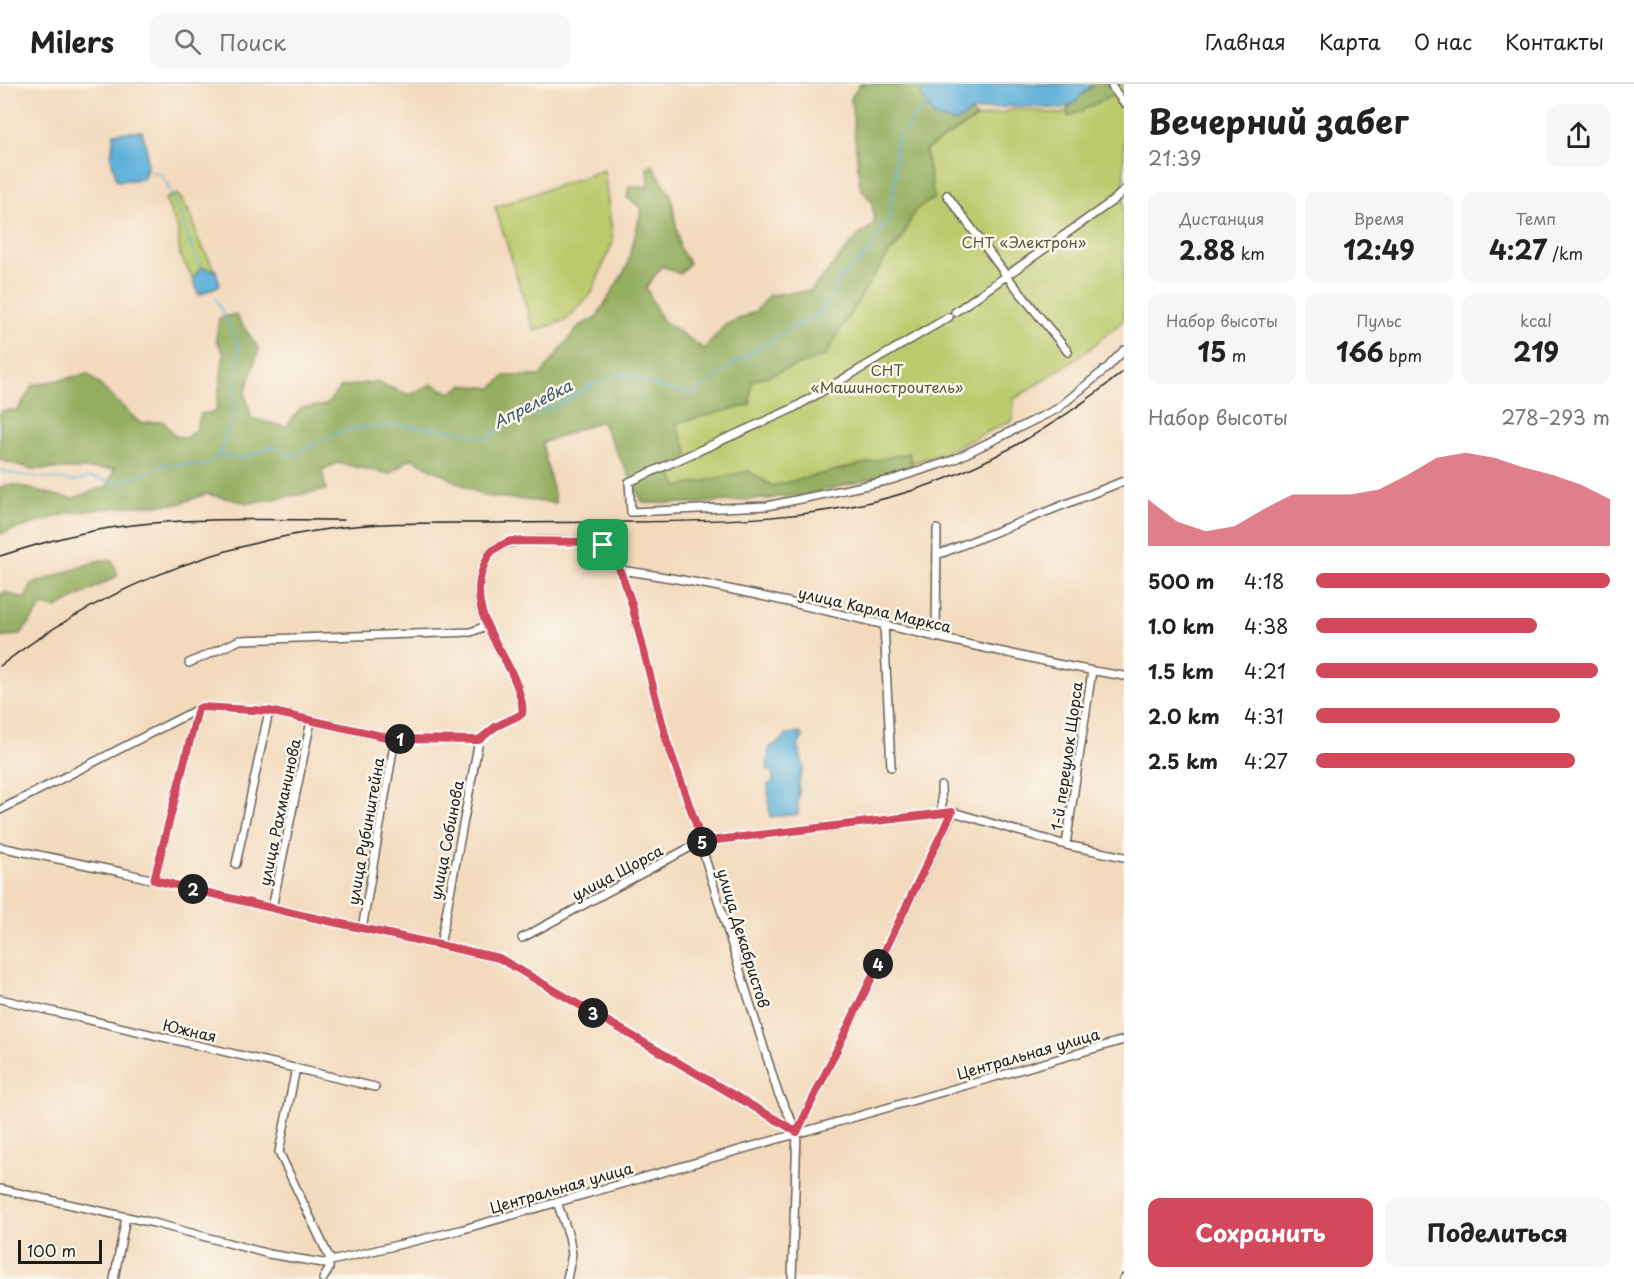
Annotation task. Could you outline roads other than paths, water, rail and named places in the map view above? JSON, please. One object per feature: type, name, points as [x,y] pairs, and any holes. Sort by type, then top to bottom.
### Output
[{"type":"street","points":[[1112,87],[1124,103]]},
{"type":"street","points":[[1124,190],[1114,200],[952,315],[792,409],[629,482],[631,512],[767,506],[891,480],[952,460],[1057,409],[1108,367],[1124,350]]},
{"type":"street","points":[[947,195],[1006,275],[1068,352]]},
{"type":"street","points":[[937,555],[1124,481]]},
{"type":"street","points":[[936,638],[937,529]]},
{"type":"street","name":"улица Декабристов","points":[[486,626],[479,605],[478,581],[488,555],[497,546],[511,541],[596,542],[610,549],[631,601],[667,742],[697,827],[778,1093],[797,1132],[792,1279]]},
{"type":"street","name":"улица Карла Маркса","points":[[620,570],[663,576],[884,624],[936,638],[1124,676]]},
{"type":"street","points":[[884,624],[891,767]]},
{"type":"street","points":[[0,810],[202,707],[269,711],[395,739],[479,740],[495,727],[522,714],[524,707],[514,675],[486,626],[471,632],[240,640],[189,663]]},
{"type":"street","name":"1-й переулок Щорса","points":[[1066,845],[1092,671]]},
{"type":"street","points":[[154,880],[198,709]]},
{"type":"street","points":[[236,864],[269,711]]},
{"type":"street","name":"улица Рахманинова","points":[[273,908],[311,721]]},
{"type":"street","name":"улица Рубинштейна","points":[[362,928],[395,739]]},
{"type":"street","name":"улица Собинова","points":[[440,946],[479,740]]},
{"type":"street","points":[[941,786],[942,813]]},
{"type":"street","points":[[0,848],[154,880],[499,958],[797,1132],[952,812],[1066,845],[1124,856]]},
{"type":"street","name":"улица Щорса","points":[[522,938],[700,842],[952,812]]},
{"type":"street","name":"Южная","points":[[0,999],[375,1087]]},
{"type":"street","name":"Центральная улица","points":[[0,1189],[126,1217],[269,1254],[310,1262],[330,1261],[460,1230],[1124,1040]]},
{"type":"street","points":[[296,1068],[279,1152],[330,1261],[329,1269],[323,1279]]},
{"type":"street","points":[[558,1202],[570,1236],[572,1254],[567,1279]]},
{"type":"street","points":[[114,1279],[126,1217]]},
{"type":"water","points":[[1093,84],[1074,103],[1063,109],[1016,106],[995,108],[971,112],[955,123],[934,117],[921,94],[924,85]]},
{"type":"water","points":[[142,131],[147,155],[143,179],[117,181],[111,158],[114,133]]},
{"type":"water","points":[[201,267],[216,271],[220,285],[199,295],[193,279]]},
{"type":"water","points":[[799,732],[803,737],[798,746],[804,768],[799,780],[798,814],[770,817],[768,784],[773,783],[772,770],[767,770],[769,748],[786,735]]},
{"type":"waterway","name":"Апрелевка","points":[[0,470],[19,475],[76,481],[90,477],[118,483],[163,465],[206,465],[220,455],[243,458],[272,447],[291,456],[346,429],[399,425],[460,431],[485,439],[515,422],[562,403],[595,383],[623,374],[656,386],[693,395],[740,360],[823,312],[840,279],[870,251],[888,219],[896,177],[895,144],[927,104]]},
{"type":"waterway","points":[[147,171],[161,174],[165,180],[180,214],[193,253],[201,267]]},
{"type":"waterway","points":[[216,299],[239,345],[234,410],[220,455]]},
{"type":"railway","points":[[0,666],[75,616],[155,576],[197,560],[283,537],[328,529],[386,524],[666,522],[765,518],[830,510],[894,496],[956,474],[1016,445],[1072,410],[1124,371]]},
{"type":"railway","points":[[0,556],[93,531],[151,523],[206,520],[344,520]]},
{"type":"park label","name":"СНТ «Электрон»","points":[[1024,241]]},
{"type":"park label","name":"СНТ «Машиностроитель»","points":[[887,378]]}]
